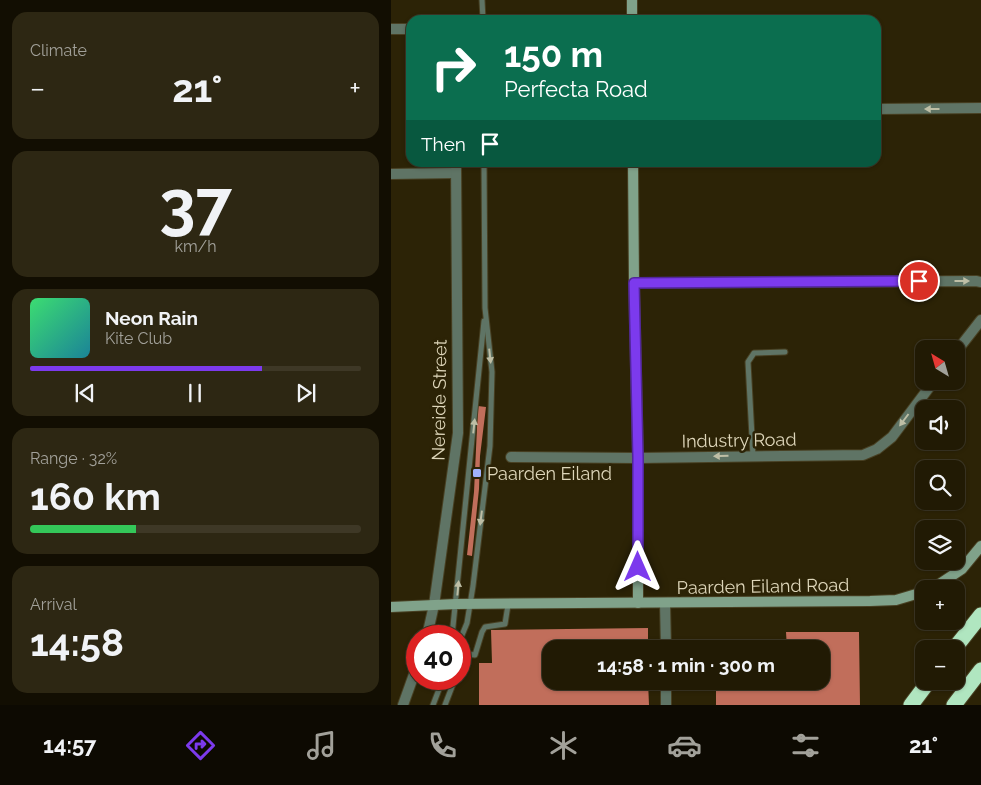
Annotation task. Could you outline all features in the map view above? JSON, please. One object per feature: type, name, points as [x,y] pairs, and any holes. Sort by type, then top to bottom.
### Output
[{"type":"highway","points":[[961,640],[981,615]]},
{"type":"highway","points":[[953,705],[981,670]]},
{"type":"highway","points":[[911,705],[922,690]]},
{"type":"street","points":[[632,0],[632,15]]},
{"type":"street","points":[[391,29],[406,29]]},
{"type":"street","points":[[881,109],[981,108]]},
{"type":"street","name":"Nereide Street","points":[[429,625],[434,605],[458,433],[456,167]]},
{"type":"street","points":[[633,167],[638,458],[637,603]]},
{"type":"street","points":[[391,174],[456,173]]},
{"type":"street","points":[[634,283],[981,282]]},
{"type":"street","points":[[965,340],[981,320]]},
{"type":"street","name":"Industry Road","points":[[511,457],[638,458],[863,455],[877,449],[892,437],[927,390]]},
{"type":"street","points":[[946,580],[962,569],[981,546]]},
{"type":"street","name":"Paarden Eiland Road","points":[[391,607],[456,604],[896,600],[915,594]]},
{"type":"street","points":[[665,603],[666,640]]},
{"type":"street","points":[[403,705],[408,690]]},
{"type":"street","points":[[666,690],[666,705]]},
{"type":"lane","points":[[482,0],[483,15]]},
{"type":"lane","points":[[466,625],[490,446],[492,372],[485,308],[484,167]]},
{"type":"lane","points":[[453,625],[485,308]]},
{"type":"lane","points":[[753,456],[748,362],[754,353],[785,352]]},
{"type":"lane","points":[[471,654],[475,655],[485,627],[505,624],[508,604]]},
{"type":"lane","points":[[433,705],[439,690]]},
{"type":"lane","points":[[445,705],[451,690]]},
{"type":"building","name":"Paarden Eiland","points":[[478,406],[486,407],[472,556],[467,555],[474,492]]},
{"type":"building","points":[[648,628],[648,640],[542,640],[542,690],[648,690],[649,705],[479,705],[479,663],[492,663],[491,630]]},
{"type":"building","points":[[786,632],[859,632],[860,705],[716,705],[716,690],[830,690],[830,640],[786,640]]},
{"type":"place","name":"Paarden Eiland","points":[[477,473]]},
{"type":"route","points":[[638,567],[638,458],[634,283],[919,281]]}]
